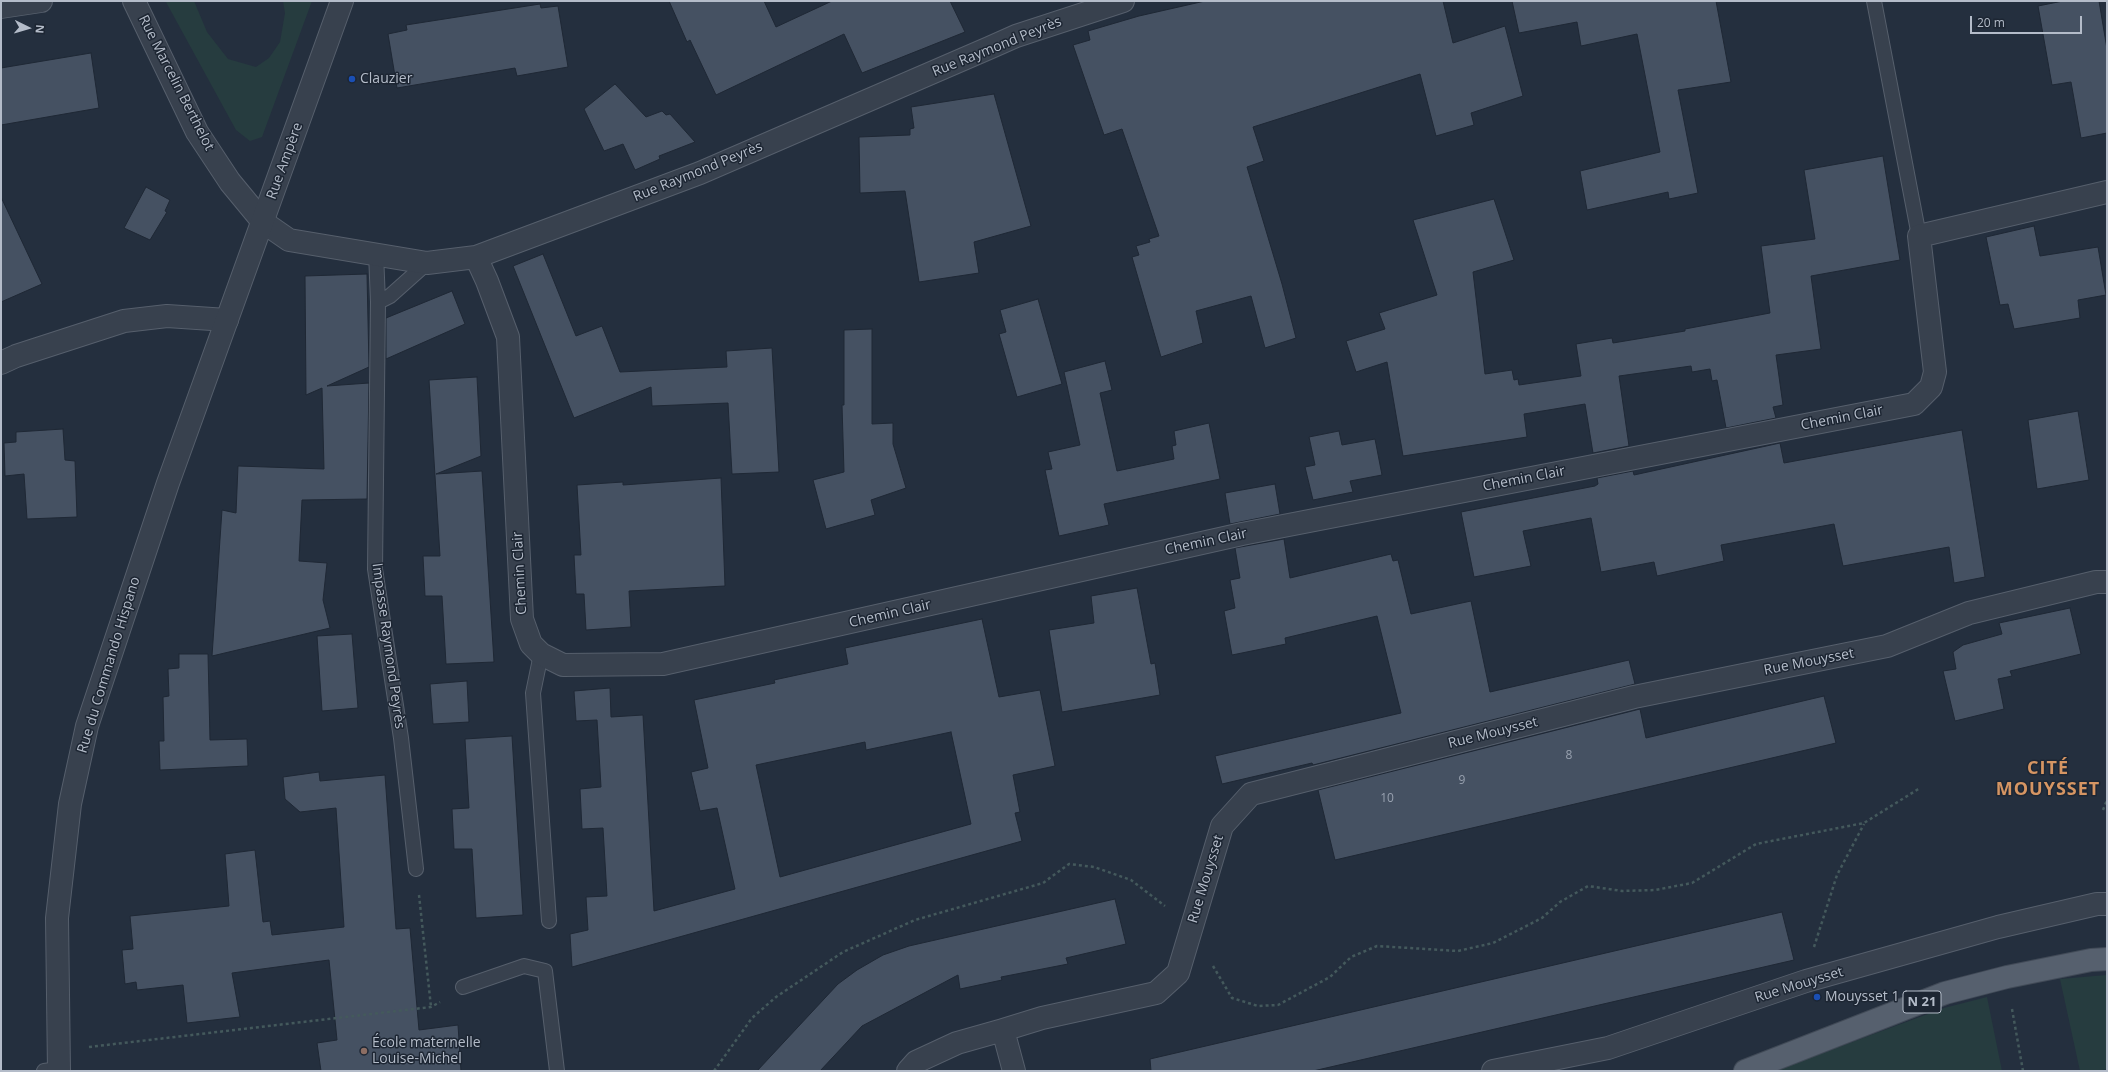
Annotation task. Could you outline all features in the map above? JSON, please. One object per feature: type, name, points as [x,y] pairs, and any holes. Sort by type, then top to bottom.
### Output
[{"type":"main road","name":"N 21","points":[[1745,1071],[1945,993],[2007,977],[2091,960],[2107,959]]},
{"type":"street","points":[[1,7],[41,1]]},
{"type":"street","name":"Rue Marcelin Berthelot","points":[[134,1],[197,132],[230,182],[263,222]]},
{"type":"street","name":"Rue Ampère","points":[[227,320],[342,1]]},
{"type":"street","name":"Rue Raymond Peyrès","points":[[263,222],[289,240],[376,253],[426,263],[476,257],[700,173],[1016,36],[1123,1]]},
{"type":"street","points":[[1919,236],[2107,192]]},
{"type":"street","name":"Chemin Clair","points":[[476,257],[488,281],[508,337],[522,619],[531,644],[541,654],[563,665],[663,664],[1242,534],[1914,404],[1931,387],[1934,372],[1919,236]]},
{"type":"street","points":[[1,363],[16,356],[124,321],[167,316],[227,320]]},
{"type":"street","name":"Rue du Commando Hispano","points":[[55,1065],[57,918],[70,804],[87,726],[168,483],[227,320]]},
{"type":"street","name":"Rue Mouysset","points":[[908,1071],[916,1062],[957,1043],[1042,1018],[1156,994],[1178,974],[1222,826],[1251,794],[1634,698],[1887,646],[1969,614],[2096,582],[2107,582]]},
{"type":"street","name":"Rue Mouysset","points":[[1493,1071],[1608,1048],[1816,978],[1998,927],[2097,904],[2107,904]]},
{"type":"street","points":[[1003,1030],[1014,1071]]},
{"type":"lane","points":[[1874,1],[1919,236]]},
{"type":"lane","name":"Impasse Raymond Peyrès","points":[[376,253],[378,302],[375,569],[401,738],[416,869]]},
{"type":"lane","points":[[378,302],[390,296],[426,263]]},
{"type":"lane","points":[[541,654],[533,693],[549,921]]},
{"type":"lane","points":[[463,987],[524,966],[545,971],[557,1071]]},
{"type":"path","points":[[714,1071],[752,1018],[776,997],[843,952],[915,920],[1043,883],[1069,864],[1094,867],[1131,880],[1161,903],[1191,931],[1232,998],[1258,1006],[1278,1005],[1330,977],[1352,957],[1378,946],[1458,951],[1493,942],[1542,918],[1560,902],[1588,886],[1622,891],[1656,890],[1692,883],[1756,844],[1864,823],[1920,788]]},
{"type":"path","points":[[2102,810],[2107,800]]},
{"type":"path","points":[[1816,978],[1814,947],[1837,875],[1864,823]]},
{"type":"path","points":[[416,869],[431,1007]]},
{"type":"path","points":[[55,1065],[431,1007],[463,987]]},
{"type":"green space","points":[[194,1],[207,32],[228,59],[256,67],[269,58],[280,42],[285,13],[283,1],[312,1],[262,137],[250,141],[236,130],[166,2]]},
{"type":"green space","points":[[2107,975],[2107,1069],[2100,1071],[2080,1071],[2060,979]]},
{"type":"green space","points":[[1987,997],[2002,1071],[1774,1071],[1944,1008]]},
{"type":"building","points":[[669,1],[764,1],[776,27],[832,1],[950,1],[965,32],[862,73],[844,34],[716,95],[690,40],[687,42]]},
{"type":"building","points":[[1205,1],[1443,1],[1453,43],[1505,26],[1523,96],[1471,113],[1474,125],[1436,136],[1420,74],[1253,127],[1264,161],[1247,167],[1282,284],[1296,338],[1265,348],[1251,296],[1196,311],[1203,343],[1161,357],[1132,257],[1139,255],[1136,246],[1150,242],[1149,239],[1159,236],[1122,129],[1104,135],[1073,45],[1090,40],[1088,31],[1139,16]]},
{"type":"building","points":[[1512,1],[1716,1],[1731,82],[1678,90],[1698,193],[1669,199],[1668,192],[1587,210],[1580,171],[1660,152],[1637,34],[1581,46],[1577,22],[1519,33]]},
{"type":"building","points":[[2063,1],[2099,1],[2107,49],[2107,133],[2081,138],[2071,82],[2052,85],[2038,6]]},
{"type":"building","points":[[540,4],[541,8],[558,6],[568,67],[517,76],[515,68],[397,88],[388,34],[407,30],[406,25]]},
{"type":"building","points":[[91,53],[99,108],[1,125],[1,68]]},
{"type":"building","points":[[615,84],[646,117],[662,111],[666,115],[670,114],[695,142],[659,156],[660,159],[635,170],[623,144],[604,151],[584,109]]},
{"type":"building","points":[[994,94],[1031,226],[974,242],[979,273],[919,282],[905,191],[860,193],[859,137],[910,135],[910,129],[914,128],[911,107]]},
{"type":"building","points":[[1883,156],[1900,260],[1811,276],[1821,349],[1776,355],[1783,405],[1773,407],[1776,418],[1726,428],[1717,380],[1712,381],[1710,369],[1692,372],[1691,366],[1619,376],[1629,446],[1593,453],[1585,404],[1524,414],[1527,437],[1403,456],[1387,362],[1356,372],[1346,341],[1385,329],[1379,313],[1437,295],[1413,220],[1494,199],[1514,260],[1473,272],[1485,374],[1512,370],[1514,380],[1518,379],[1519,385],[1581,376],[1576,344],[1612,338],[1613,343],[1685,331],[1685,329],[1770,313],[1761,246],[1815,239],[1804,170]]},
{"type":"building","points":[[146,187],[170,200],[165,211],[167,212],[150,240],[124,228]]},
{"type":"building","points":[[1,197],[42,284],[1,302]]},
{"type":"building","points":[[2034,226],[2040,256],[2098,247],[2106,295],[2078,300],[2080,318],[2014,329],[2008,304],[2000,305],[1986,237]]},
{"type":"building","points":[[543,254],[576,336],[602,326],[620,372],[727,367],[726,351],[772,348],[779,472],[732,474],[728,403],[652,406],[651,387],[574,418],[513,266]]},
{"type":"building","points":[[367,274],[369,367],[327,386],[369,383],[367,499],[302,500],[299,561],[327,563],[323,600],[330,628],[212,656],[222,510],[236,513],[238,466],[324,469],[322,388],[306,395],[305,276]]},
{"type":"building","points":[[452,291],[465,324],[386,359],[386,318]]},
{"type":"building","points":[[1038,299],[1062,384],[1017,397],[999,334],[1006,332],[1000,310]]},
{"type":"building","points":[[872,329],[872,424],[893,423],[893,444],[906,488],[871,500],[875,515],[826,529],[813,480],[844,472],[842,405],[844,405],[844,330]]},
{"type":"building","points":[[1105,361],[1112,390],[1100,393],[1117,471],[1174,459],[1172,446],[1176,445],[1174,431],[1209,423],[1220,479],[1104,504],[1109,525],[1059,536],[1045,470],[1052,469],[1048,452],[1080,445],[1064,372]]},
{"type":"building","points":[[477,377],[481,456],[436,474],[482,471],[494,662],[446,664],[442,596],[425,596],[423,556],[440,556],[429,380]]},
{"type":"building","points":[[2078,411],[2089,480],[2037,489],[2028,420]]},
{"type":"building","points":[[63,429],[65,460],[75,461],[77,517],[27,519],[24,474],[5,476],[4,443],[16,442],[16,432]]},
{"type":"building","points":[[1962,430],[1985,577],[1954,583],[1949,547],[1843,566],[1834,524],[1721,545],[1724,561],[1657,576],[1654,562],[1601,572],[1591,518],[1523,531],[1531,566],[1474,577],[1461,512],[1595,486],[1598,484],[1597,478],[1633,471],[1634,475],[1780,443],[1784,463]]},
{"type":"building","points":[[1339,431],[1342,445],[1375,439],[1382,475],[1350,481],[1353,492],[1313,500],[1305,467],[1315,465],[1309,437]]},
{"type":"building","points":[[721,478],[725,586],[629,591],[631,627],[586,630],[584,594],[576,594],[574,555],[581,555],[577,485],[623,482],[623,485]]},
{"type":"building","points":[[1275,484],[1280,514],[1230,524],[1225,493]]},
{"type":"building","points":[[1284,539],[1290,578],[1391,554],[1393,561],[1398,560],[1411,614],[1471,601],[1490,692],[1629,660],[1635,684],[1313,765],[1312,763],[1222,784],[1215,756],[1401,713],[1377,616],[1285,638],[1286,644],[1232,655],[1224,611],[1235,608],[1230,580],[1240,578],[1235,548]]},
{"type":"building","points":[[1137,588],[1151,664],[1155,663],[1160,695],[1062,712],[1049,630],[1094,623],[1091,596]]},
{"type":"building","points":[[2070,608],[2081,654],[2010,671],[2012,676],[1998,679],[2004,709],[1955,721],[1943,671],[1956,669],[1953,652],[1963,645],[2002,634],[1999,623]]},
{"type":"building","points":[[982,619],[999,697],[1040,690],[1055,766],[1013,775],[1020,812],[1015,813],[1022,841],[572,967],[570,934],[588,930],[586,897],[607,896],[603,828],[582,829],[580,789],[601,787],[597,720],[576,721],[574,691],[610,688],[611,717],[643,715],[654,911],[735,889],[717,808],[700,811],[691,772],[708,768],[694,700],[775,683],[774,680],[848,664],[845,648]],"holes":[[[951,732],[971,824],[780,877],[756,765],[865,742],[866,750]]]},
{"type":"building","points":[[352,634],[358,708],[322,711],[317,636]]},
{"type":"building","points":[[179,654],[208,654],[210,740],[247,739],[248,766],[160,770],[159,741],[164,741],[163,697],[169,696],[168,669],[179,668]]},
{"type":"building","points":[[467,681],[469,722],[433,724],[430,684]]},
{"type":"building","points":[[1824,696],[1836,743],[1335,860],[1318,790],[1640,709],[1646,738]]},
{"type":"building","points":[[512,736],[523,915],[476,918],[472,849],[454,849],[452,809],[469,808],[465,739]]},
{"type":"building","points":[[319,772],[320,781],[385,775],[396,929],[410,928],[419,1030],[458,1025],[461,1071],[321,1071],[317,1043],[337,1040],[329,960],[232,973],[240,1017],[187,1023],[183,985],[137,990],[136,982],[125,984],[122,950],[133,949],[130,916],[229,906],[225,854],[255,850],[263,922],[270,921],[272,935],[344,927],[336,808],[300,812],[285,799],[283,777]]},
{"type":"building","points":[[1115,899],[1126,944],[1066,958],[1068,964],[1001,977],[1002,980],[960,989],[958,975],[862,1026],[820,1071],[757,1071],[838,984],[857,970],[883,955],[909,946]]},
{"type":"building","points":[[1782,912],[1794,960],[1313,1071],[1151,1071],[1150,1059]]},
{"type":"place","name":"Clauzier","points":[[352,79]]},
{"type":"place","name":"Mouysset 1","points":[[1817,997]]},
{"type":"place","name":"École maternelle Louise-Michel","points":[[364,1051]]},
{"type":"district","name":"CITÉ MOUYSSET","points":[[2048,779]]}]
